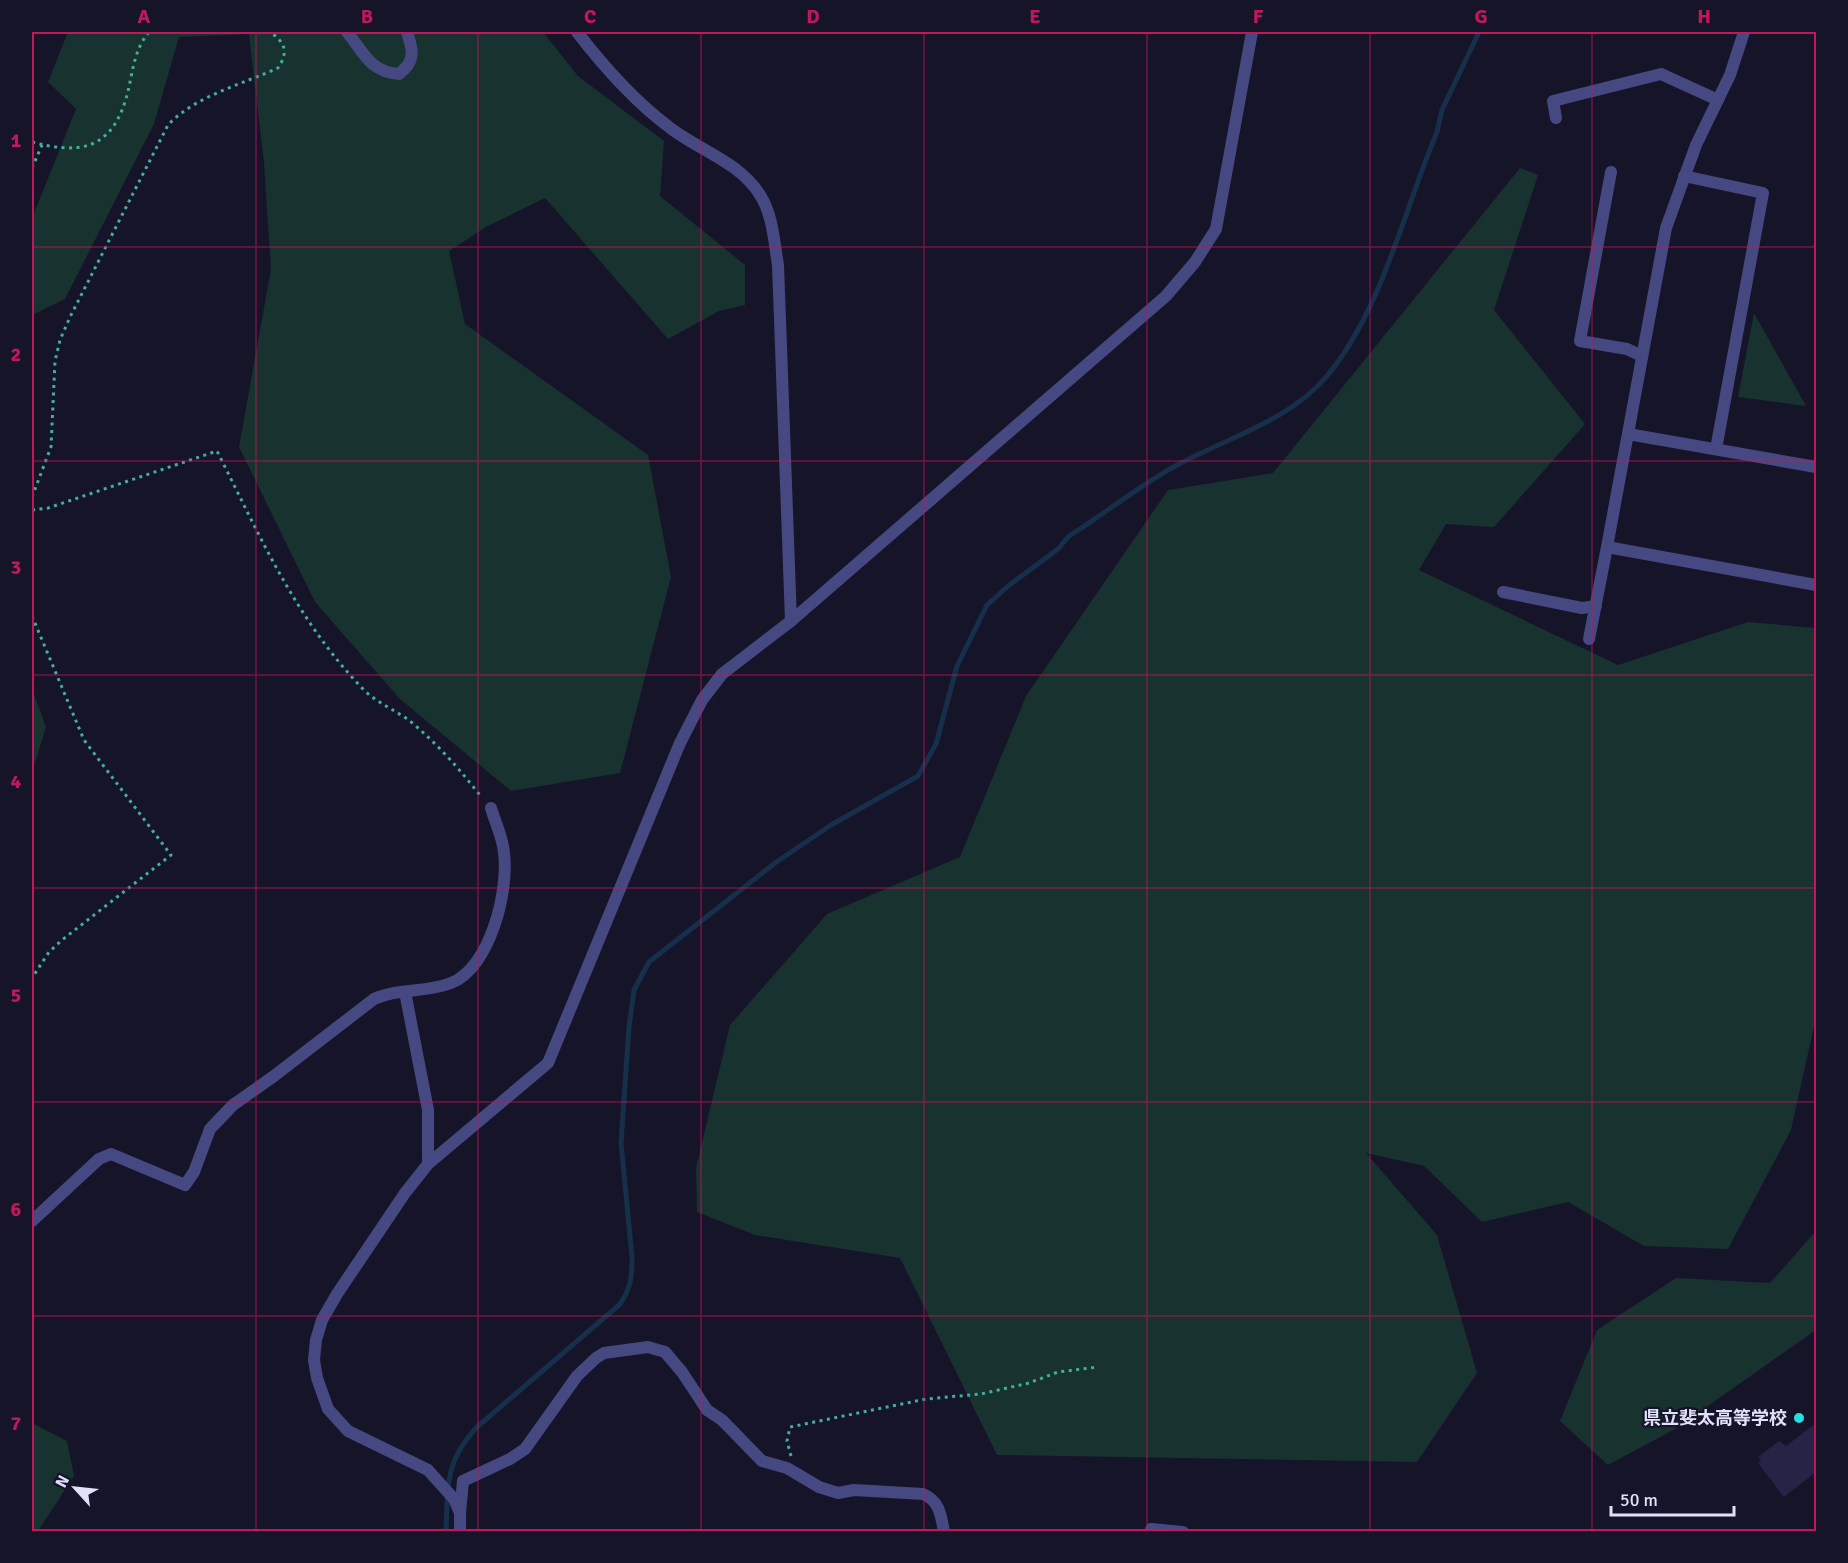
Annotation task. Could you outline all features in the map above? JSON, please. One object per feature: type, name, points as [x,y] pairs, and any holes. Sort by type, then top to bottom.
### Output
[{"type":"street","points":[[347,32],[373,66],[384,73],[399,74],[408,67],[414,52],[407,32]]},
{"type":"street","points":[[577,32],[600,62],[638,102],[671,129],[717,156],[751,182],[761,196],[768,214],[778,265],[791,621]]},
{"type":"street","points":[[458,1509],[428,1470],[363,1440],[338,1422],[321,1393],[314,1360],[322,1320],[405,1193],[428,1164],[548,1063],[680,743],[702,700],[722,674],[791,621],[1166,296],[1208,244],[1220,214],[1252,32]]},
{"type":"street","points":[[1589,639],[1666,228],[1684,176],[1730,75],[1744,32]]},
{"type":"street","points":[[1556,118],[1553,102],[1661,74],[1718,100]]},
{"type":"street","points":[[1611,172],[1580,341],[1627,349],[1642,356]]},
{"type":"street","points":[[1684,176],[1763,193],[1716,449]]},
{"type":"street","points":[[1628,434],[1816,467]]},
{"type":"street","points":[[1607,547],[1816,585]]},
{"type":"street","points":[[1503,592],[1582,609],[1596,606]]},
{"type":"street","points":[[32,1221],[99,1159],[111,1154],[185,1185],[194,1172],[210,1129],[233,1105],[374,999],[392,993],[449,984],[461,978],[482,955],[496,919],[504,882],[504,852],[491,808]]},
{"type":"street","points":[[405,992],[428,1110],[428,1164]]},
{"type":"street","points":[[459,1532],[458,1509],[463,1481],[510,1459],[525,1449],[586,1367],[604,1353],[648,1347],[665,1352],[682,1372],[707,1410],[722,1420],[756,1458],[787,1468],[802,1479],[838,1493],[854,1491],[923,1494],[935,1502],[944,1532]]},
{"type":"street","points":[[1150,1529],[1183,1532]]},
{"type":"path","points":[[32,142],[60,148],[90,146],[110,134],[125,102],[135,57],[149,32]]},
{"type":"path","points":[[32,497],[51,447],[52,390],[60,340],[168,125],[193,105],[278,68],[284,60],[285,50],[283,42],[270,32]]},
{"type":"path","points":[[32,168],[42,145]]},
{"type":"path","points":[[32,510],[48,508],[217,451],[282,582],[309,624],[364,690],[380,705],[417,726],[491,808]]},
{"type":"path","points":[[32,616],[84,740],[171,855],[62,940],[49,952],[32,978]]},
{"type":"path","points":[[802,1479],[789,1452],[787,1441],[790,1427],[926,1399],[981,1394],[1029,1383],[1058,1372],[1098,1367]]},
{"type":"green space","points":[[68,32],[543,32],[578,76],[664,141],[660,196],[745,265],[745,305],[719,311],[668,339],[545,198],[486,227],[449,251],[465,324],[648,455],[671,577],[620,773],[511,791],[400,699],[315,602],[239,447],[271,269],[264,163],[249,34],[179,37],[154,124],[65,299],[32,315],[32,218],[76,109],[48,82]]},
{"type":"green space","points":[[1520,168],[1538,175],[1494,310],[1585,424],[1494,527],[1446,524],[1419,570],[1618,665],[1748,622],[1816,628],[1816,1017],[1791,1130],[1728,1249],[1644,1246],[1568,1202],[1482,1222],[1424,1166],[1366,1153],[1437,1235],[1477,1373],[1417,1462],[997,1455],[900,1258],[755,1235],[697,1212],[696,1168],[730,1025],[827,914],[960,857],[1026,696],[1168,490],[1273,473]]},
{"type":"green space","points":[[1754,313],[1806,406],[1738,397]]},
{"type":"green space","points":[[32,689],[46,727],[32,772]]},
{"type":"green space","points":[[1816,1231],[1816,1330],[1675,1429],[1608,1465],[1560,1421],[1597,1330],[1676,1278],[1770,1283]]},
{"type":"green space","points":[[32,1423],[67,1441],[74,1476],[38,1531],[32,1531]]},
{"type":"building","points":[[1816,1423],[1816,1472],[1784,1497],[1758,1463],[1761,1461],[1758,1457],[1779,1441],[1786,1446]]},
{"type":"waterway","points":[[446,1532],[450,1476],[453,1464],[466,1440],[477,1427],[619,1305],[628,1288],[632,1257],[621,1143],[629,1027],[634,990],[649,962],[775,863],[831,825],[918,776],[936,744],[957,666],[987,605],[1008,586],[1058,549],[1069,536],[1151,480],[1198,454],[1277,416],[1312,392],[1327,376],[1363,321],[1377,290],[1437,132],[1442,110],[1479,32]]},
{"type":"place","name":"県立斐太高等学校","points":[[1799,1418]]}]
